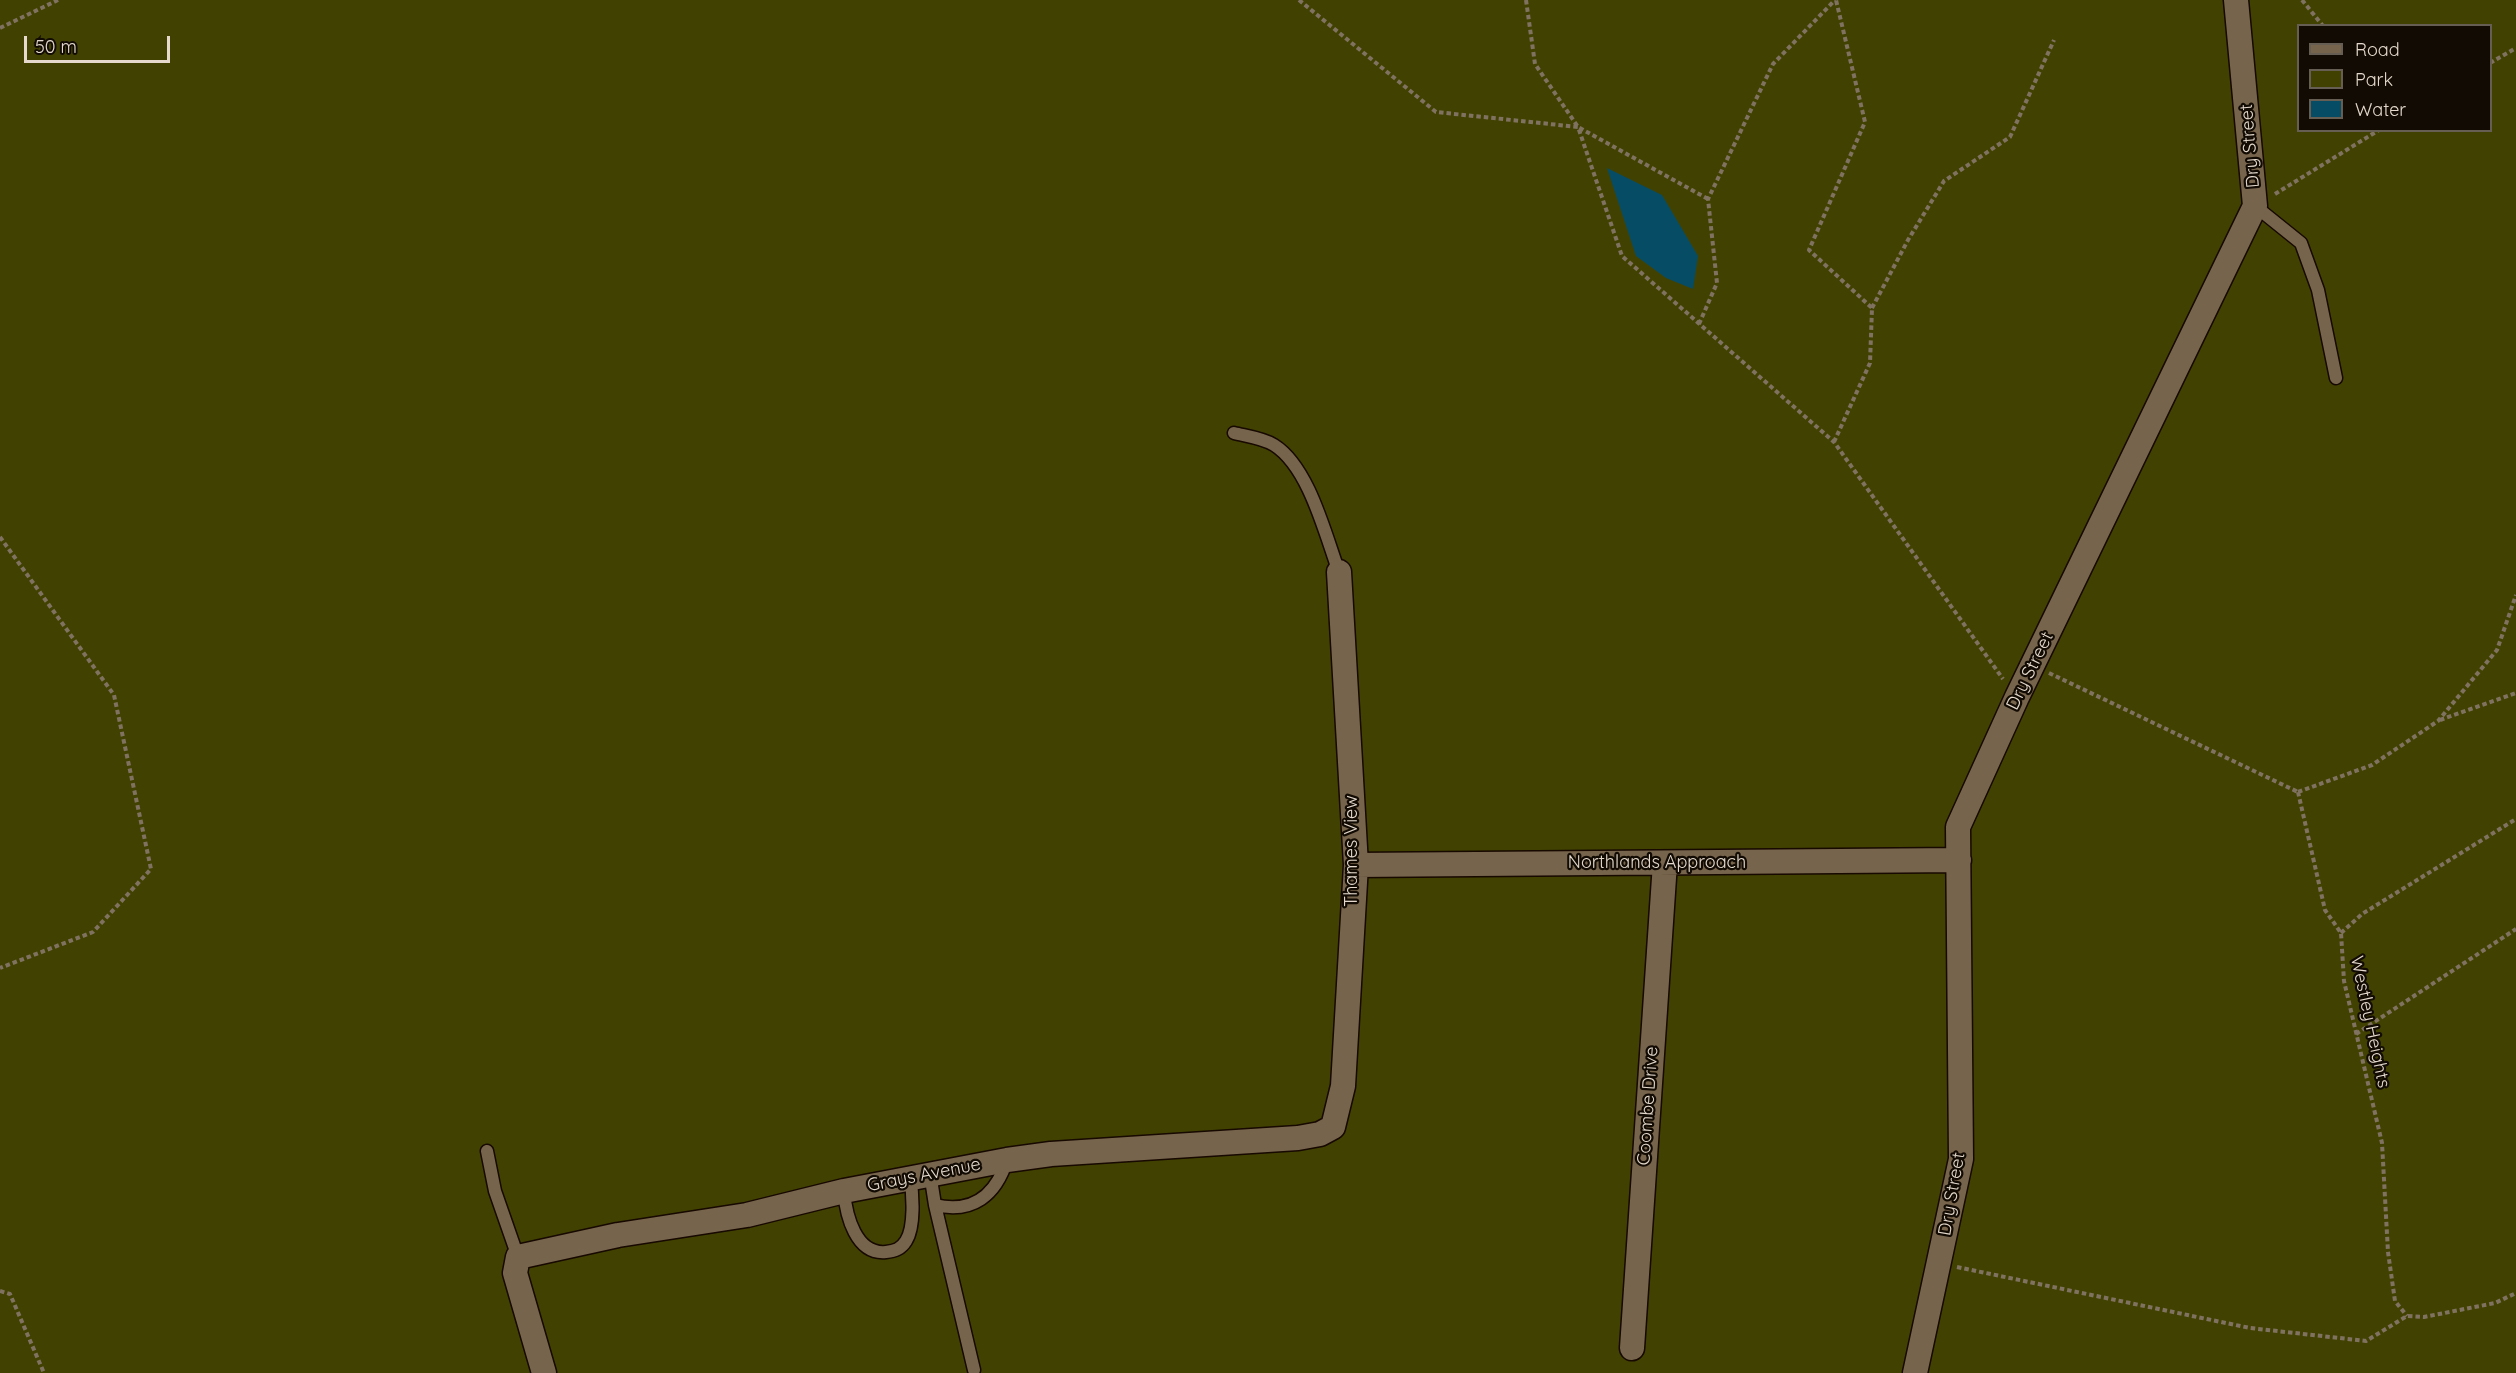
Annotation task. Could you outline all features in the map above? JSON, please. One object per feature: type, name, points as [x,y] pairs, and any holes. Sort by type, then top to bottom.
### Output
[{"type":"street","name":"Dry Street","points":[[1915,1373],[1961,1159],[1958,826],[2017,697],[2255,206],[2236,0]]},
{"type":"street","name":"Thames View","points":[[1333,1128],[1343,1086],[1356,865],[1340,572]]},
{"type":"street","name":"Northlands Approach","points":[[1356,865],[1959,860]]},
{"type":"street","name":"Coombe Drive","points":[[1632,1348],[1665,863]]},
{"type":"street","name":"Grays Avenue","points":[[518,1257],[618,1235],[747,1215],[844,1191],[1007,1160],[1051,1154],[1299,1138],[1333,1128]]},
{"type":"street","points":[[518,1257],[515,1273],[544,1373]]},
{"type":"lane","points":[[2255,206],[2301,243],[2318,290],[2336,378]]},
{"type":"lane","points":[[1234,433],[1271,443],[1283,451],[1295,465],[1305,483],[1340,572]]},
{"type":"lane","points":[[487,1151],[495,1191],[518,1257]]},
{"type":"lane","points":[[935,1205],[947,1208],[961,1207],[986,1198],[1003,1175],[1007,1160]]},
{"type":"lane","points":[[844,1191],[854,1233],[860,1242],[877,1253],[891,1251],[900,1248],[907,1239],[920,1175]]},
{"type":"lane","points":[[920,1175],[935,1205],[974,1370]]},
{"type":"path","points":[[0,28],[58,0]]},
{"type":"path","points":[[1299,0],[1436,112],[1578,127],[1708,199]]},
{"type":"path","points":[[1526,0],[1535,64],[1578,127],[1622,256],[1834,442],[2017,697]]},
{"type":"path","points":[[1700,324],[1716,282],[1708,199],[1773,64],[1836,0]]},
{"type":"path","points":[[1836,0],[1865,122],[1809,250],[1872,308]]},
{"type":"path","points":[[2302,0],[2321,24]]},
{"type":"path","points":[[1834,442],[1870,363],[1872,308],[1908,240],[1944,181],[2010,137],[2054,40]]},
{"type":"path","points":[[2492,62],[2516,48]]},
{"type":"path","points":[[2255,206],[2376,132]]},
{"type":"path","points":[[0,537],[114,695],[151,869],[93,932],[0,968]]},
{"type":"path","points":[[2438,721],[2497,650],[2516,595]]},
{"type":"path","points":[[2033,664],[2298,792],[2372,765],[2438,721],[2516,693]]},
{"type":"path","name":"Westley Heights","points":[[2298,792],[2325,910],[2341,933],[2344,981],[2382,1143],[2388,1252],[2396,1301],[2407,1316]]},
{"type":"path","points":[[2341,933],[2362,914],[2516,819]]},
{"type":"path","points":[[2356,1034],[2516,928]]},
{"type":"path","points":[[1938,1263],[2261,1329],[2366,1341],[2407,1316],[2424,1317],[2495,1303],[2516,1293]]},
{"type":"path","points":[[0,1291],[10,1294],[44,1373]]},
{"type":"green space","points":[[0,0],[2516,0],[2516,1373],[0,1373]]},
{"type":"water","points":[[1607,168],[1662,195],[1698,256],[1693,289],[1666,278],[1636,256]]}]
